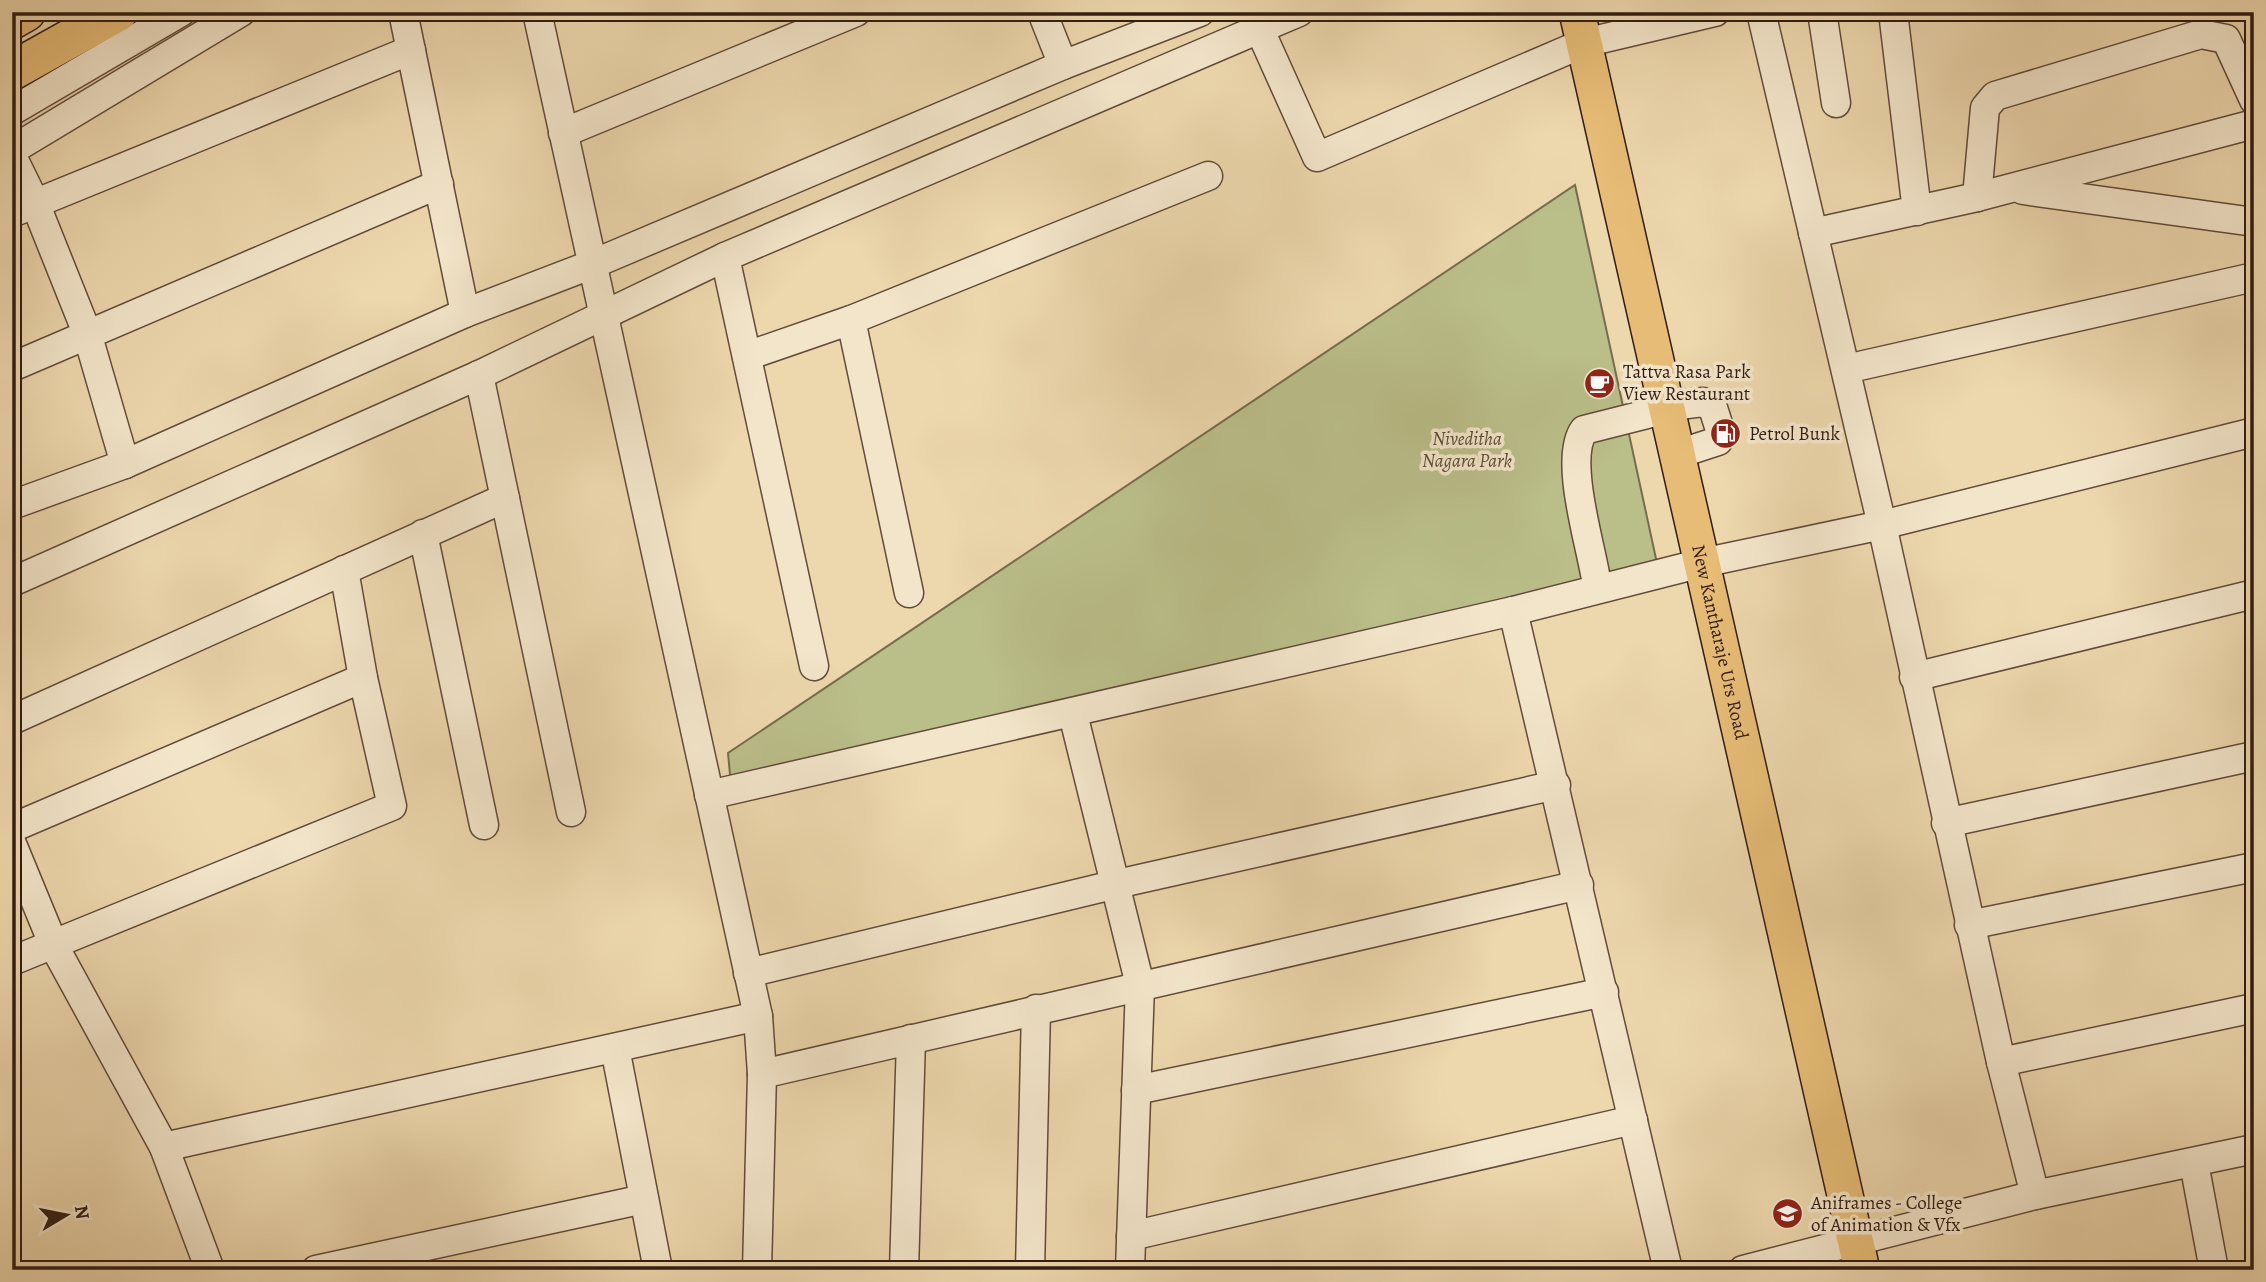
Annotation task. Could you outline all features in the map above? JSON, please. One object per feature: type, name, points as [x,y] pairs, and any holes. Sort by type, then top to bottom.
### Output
[{"type":"highway","points":[[12,20],[26,12]]},
{"type":"highway","points":[[12,71],[118,12]]},
{"type":"main road","name":"New Kantharaje Urs Road","points":[[1581,28],[1860,1256]]},
{"type":"street","points":[[12,111],[181,12]]},
{"type":"street","points":[[12,150],[241,12]]},
{"type":"street","points":[[403,12],[466,313]]},
{"type":"street","points":[[537,12],[758,1016],[762,1074],[757,1270]]},
{"type":"street","points":[[564,133],[856,12]]},
{"type":"street","points":[[1042,12],[1063,65]]},
{"type":"street","points":[[12,505],[125,464],[466,313],[593,264],[1063,65],[1200,12]]},
{"type":"street","points":[[12,582],[479,375],[725,257],[1299,12]]},
{"type":"street","points":[[1259,28],[1317,157],[1581,28],[1715,12]]},
{"type":"street","points":[[1761,12],[1882,525],[1969,925],[2035,1195]]},
{"type":"street","points":[[1822,12],[1836,103]]},
{"type":"street","points":[[1893,12],[1917,211]]},
{"type":"street","points":[[1977,197],[1985,108],[1995,96],[2201,34],[2226,39],[2254,100]]},
{"type":"street","points":[[23,208],[411,50]]},
{"type":"street","points":[[1813,233],[1977,197],[2254,124]]},
{"type":"street","points":[[12,156],[23,208],[87,333],[125,464]]},
{"type":"street","points":[[747,356],[850,320],[1208,176]]},
{"type":"street","points":[[12,367],[439,184]]},
{"type":"street","points":[[2010,188],[2254,222]]},
{"type":"street","points":[[725,257],[814,666]]},
{"type":"street","points":[[1846,369],[2254,277]]},
{"type":"street","points":[[850,320],[909,593]]},
{"type":"street","points":[[479,375],[571,812]]},
{"type":"street","points":[[1595,574],[1576,468],[1577,440],[1584,430],[1597,424],[1703,402],[1713,408],[1721,433],[1718,442],[1678,454]]},
{"type":"street","points":[[709,796],[1513,611],[1702,563],[1882,525],[2254,432]]},
{"type":"street","points":[[12,720],[505,498]]},
{"type":"street","points":[[424,534],[484,825]]},
{"type":"street","points":[[12,961],[392,806],[363,678],[344,570]]},
{"type":"street","points":[[1914,677],[2254,594]]},
{"type":"street","points":[[1513,611],[1668,1270]]},
{"type":"street","points":[[12,828],[363,678]]},
{"type":"street","points":[[1073,713],[1140,985],[1130,1270]]},
{"type":"street","points":[[1946,823],[2254,756]]},
{"type":"street","points":[[748,973],[1117,884],[1556,785]]},
{"type":"street","points":[[12,844],[54,946],[164,1147],[210,1270]]},
{"type":"street","points":[[1969,925],[2254,867]]},
{"type":"street","points":[[762,1074],[1579,885]]},
{"type":"street","points":[[1136,1090],[1604,992]]},
{"type":"street","points":[[2001,1062],[2254,1008]]},
{"type":"street","points":[[1030,1270],[1036,1009]]},
{"type":"street","points":[[164,1147],[758,1016]]},
{"type":"street","points":[[904,1270],[911,1039]]},
{"type":"street","points":[[615,1048],[658,1270]]},
{"type":"street","points":[[1131,1236],[1633,1120]]},
{"type":"street","points":[[1743,1270],[1860,1256],[2035,1195],[2254,1149]]},
{"type":"street","points":[[2193,1163],[2214,1270]]},
{"type":"street","points":[[316,1270],[644,1199]]},
{"type":"green space","name":"Niveditha Nagara Park","points":[[1575,185],[1658,568],[731,785],[728,753]]},
{"type":"place","name":"Tattva Rasa Park View Restaurant","points":[[1600,383]]},
{"type":"place","name":"Petrol Bunk","points":[[1726,434]]},
{"type":"place","name":"Aniframes - College of Animation & Vfx","points":[[1788,1214]]}]
